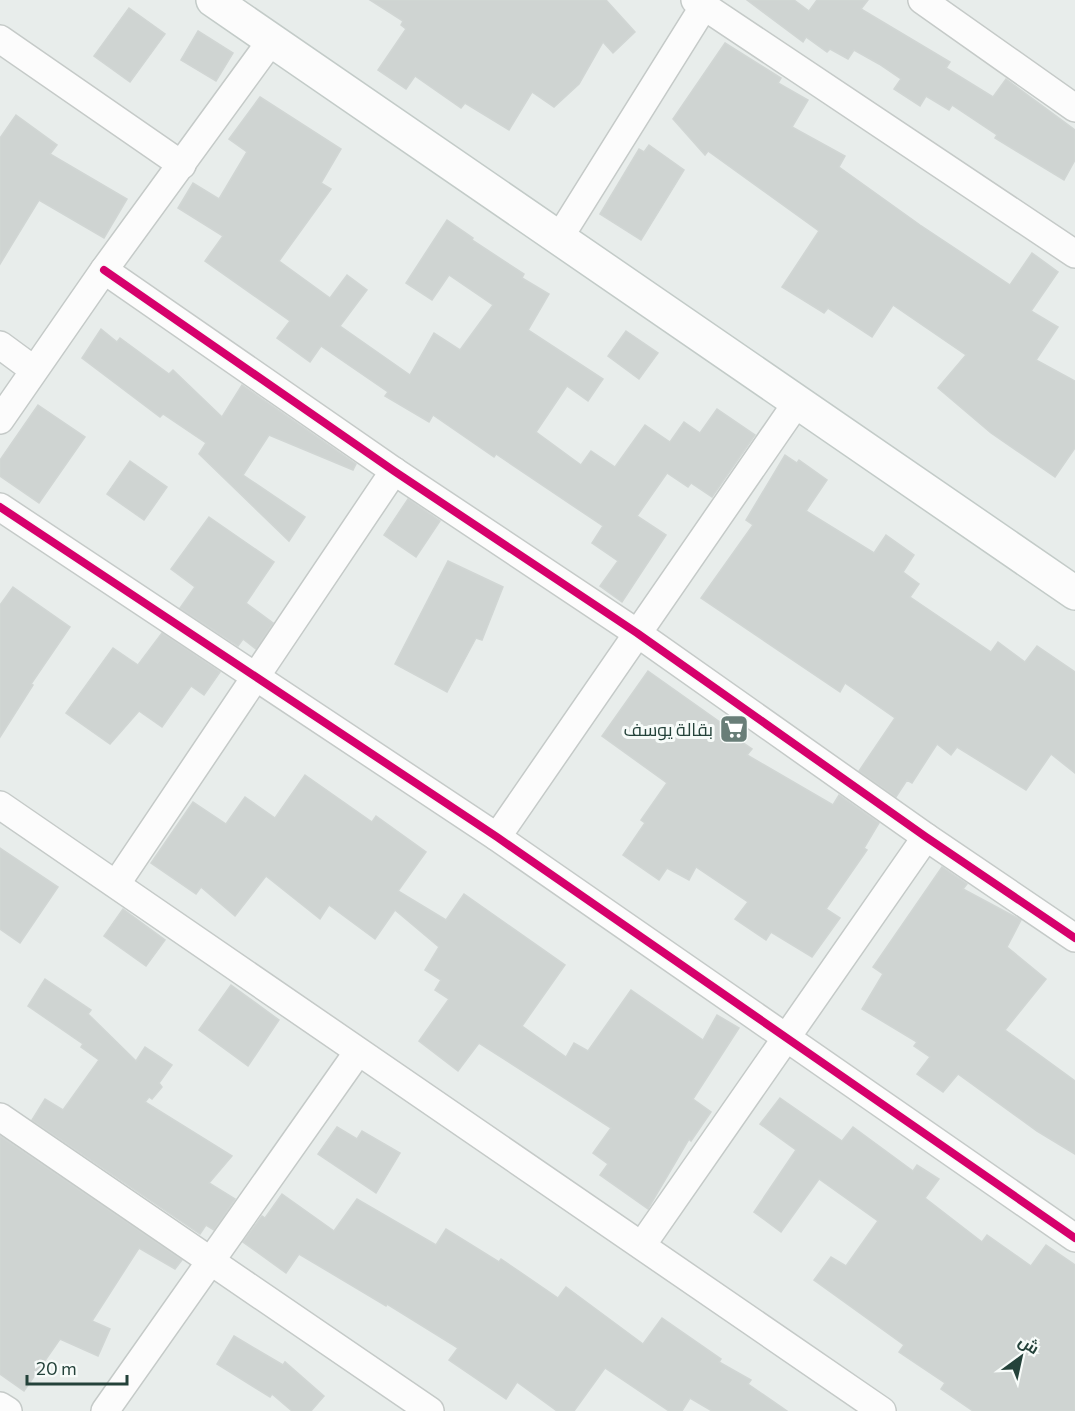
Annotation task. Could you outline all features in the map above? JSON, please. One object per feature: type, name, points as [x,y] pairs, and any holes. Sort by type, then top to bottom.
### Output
[{"type":"street","points":[[213,0],[1075,592]]},
{"type":"street","points":[[922,0],[1075,108]]},
{"type":"street","points":[[559,238],[700,3],[1075,254]]},
{"type":"street","points":[[0,39],[182,165]]},
{"type":"street","points":[[0,420],[104,270],[271,41]]},
{"type":"street","points":[[104,270],[394,471],[638,633],[926,837],[1075,938]]},
{"type":"street","points":[[0,345],[34,370]]},
{"type":"street","points":[[497,837],[798,401]]},
{"type":"street","points":[[117,883],[394,471]]},
{"type":"street","points":[[0,507],[497,837],[1075,1238]]},
{"type":"street","points":[[0,805],[117,883],[358,1052],[882,1411]]},
{"type":"street","points":[[642,1245],[785,1036],[926,837]]},
{"type":"street","points":[[105,1411],[358,1052]]},
{"type":"street","points":[[0,1117],[430,1411]]},
{"type":"street","points":[[0,1406],[8,1411]]},
{"type":"building","points":[[370,0],[606,0],[635,32],[613,53],[603,42],[579,84],[554,107],[532,92],[509,130],[465,103],[461,108],[415,76],[406,89],[378,70],[406,29],[401,25],[403,21]]},
{"type":"building","points":[[747,0],[794,0],[809,11],[817,0],[868,0],[861,9],[950,62],[946,68],[993,97],[1006,79],[1075,130],[1075,160],[1064,180],[995,138],[997,135],[952,105],[949,110],[926,96],[920,106],[894,89],[901,79],[879,64],[854,50],[848,59],[830,49],[827,52],[806,37],[803,42]]},
{"type":"building","points":[[129,8],[165,34],[130,82],[94,56]]},
{"type":"building","points":[[198,31],[233,53],[216,81],[181,60]]},
{"type":"building","points":[[725,43],[781,78],[778,83],[808,100],[792,127],[845,156],[839,167],[920,225],[1010,285],[1032,253],[1058,272],[1031,311],[1058,327],[1036,360],[1075,381],[1075,448],[1055,477],[991,433],[938,388],[966,355],[893,305],[872,337],[828,308],[824,313],[782,287],[819,231],[708,151],[705,155],[673,119]]},
{"type":"building","points":[[260,97],[341,149],[321,183],[331,189],[279,261],[330,298],[347,275],[367,290],[340,326],[410,375],[434,333],[460,350],[493,305],[449,275],[432,300],[406,283],[447,220],[473,238],[472,240],[524,274],[522,278],[549,294],[528,330],[603,379],[588,401],[567,386],[536,432],[581,465],[591,451],[615,467],[645,425],[670,442],[684,422],[700,433],[717,409],[755,435],[712,497],[691,483],[688,487],[667,473],[637,516],[666,535],[622,602],[600,586],[618,561],[592,543],[603,526],[496,454],[494,457],[433,415],[429,422],[385,396],[388,392],[321,346],[310,362],[277,338],[290,321],[205,261],[223,236],[178,208],[193,183],[219,199],[247,152],[229,139]]},
{"type":"building","points":[[16,115],[57,145],[50,154],[127,199],[104,238],[39,200],[0,264],[0,138]]},
{"type":"building","points":[[649,145],[684,170],[641,240],[600,214],[639,149],[644,152]]},
{"type":"building","points":[[101,329],[117,342],[120,338],[169,374],[173,370],[222,417],[242,385],[356,464],[353,470],[269,435],[243,475],[305,517],[289,541],[199,454],[206,443],[163,414],[160,417],[82,358]]},
{"type":"building","points":[[626,331],[658,353],[639,379],[608,356]]},
{"type":"building","points":[[38,405],[85,437],[39,503],[0,476],[0,460]]},
{"type":"building","points":[[785,455],[797,463],[799,460],[827,480],[806,511],[874,553],[886,535],[914,555],[903,572],[919,584],[910,597],[991,652],[998,642],[1025,662],[1037,646],[1075,672],[1075,773],[1051,754],[1026,790],[957,747],[951,755],[937,744],[912,783],[907,780],[896,797],[859,771],[895,718],[845,683],[840,692],[701,598],[753,525],[746,520]]},
{"type":"building","points":[[130,461],[167,487],[144,520],[107,494]]},
{"type":"building","points":[[408,499],[440,521],[416,557],[384,535]]},
{"type":"building","points":[[209,517],[274,562],[246,603],[273,623],[256,649],[243,639],[238,646],[180,608],[195,587],[171,569]]},
{"type":"building","points":[[448,561],[503,587],[482,640],[476,638],[447,692],[395,664]]},
{"type":"building","points":[[13,587],[70,627],[31,684],[33,685],[0,737],[0,605]]},
{"type":"building","points":[[162,633],[220,672],[204,695],[191,686],[162,727],[139,711],[110,744],[66,713],[113,648],[138,665]]},
{"type":"building","points":[[648,671],[731,730],[729,733],[752,749],[747,755],[833,805],[839,795],[879,823],[864,848],[867,850],[826,909],[840,918],[812,957],[771,932],[766,940],[735,919],[748,902],[696,867],[689,880],[667,868],[659,880],[623,855],[645,823],[641,820],[667,783],[602,736]]},
{"type":"building","points":[[305,775],[372,822],[376,816],[426,852],[398,891],[446,920],[464,894],[565,965],[522,1026],[566,1057],[574,1043],[588,1051],[631,990],[703,1040],[717,1015],[739,1028],[693,1099],[711,1112],[691,1141],[689,1139],[648,1209],[600,1175],[608,1164],[593,1153],[611,1128],[479,1043],[458,1071],[419,1041],[449,999],[435,990],[441,980],[425,970],[439,947],[395,910],[375,939],[329,905],[320,919],[266,876],[235,916],[201,887],[196,894],[151,863],[193,802],[226,824],[245,797],[275,818]]},
{"type":"building","points":[[0,848],[58,887],[20,943],[0,929]]},
{"type":"building","points":[[942,867],[967,884],[963,889],[1021,920],[1007,947],[1046,979],[1005,1030],[1075,1081],[1075,1154],[1037,1131],[958,1074],[943,1092],[917,1074],[930,1057],[914,1046],[917,1042],[862,1009],[883,974],[873,967]]},
{"type":"building","points":[[123,909],[165,940],[146,966],[104,936]]},
{"type":"building","points":[[45,979],[91,1010],[88,1014],[136,1061],[145,1047],[172,1065],[159,1083],[162,1087],[152,1099],[149,1097],[145,1102],[232,1156],[209,1183],[235,1199],[214,1230],[206,1225],[200,1234],[32,1120],[45,1099],[63,1110],[99,1060],[81,1047],[83,1044],[28,1006]]},
{"type":"building","points":[[231,985],[279,1020],[248,1066],[199,1030]]},
{"type":"building","points":[[780,1098],[842,1141],[853,1127],[913,1171],[917,1165],[939,1179],[925,1198],[982,1242],[987,1235],[1031,1266],[1046,1245],[1075,1265],[1075,1411],[973,1411],[941,1389],[945,1383],[899,1352],[904,1345],[814,1280],[831,1257],[846,1266],[878,1221],[819,1179],[781,1232],[754,1212],[796,1150],[760,1124]]},
{"type":"building","points":[[337,1127],[357,1139],[362,1131],[400,1153],[376,1193],[318,1154]]},
{"type":"building","points":[[0,1136],[182,1260],[175,1269],[139,1248],[92,1321],[110,1329],[98,1356],[60,1339],[24,1391],[0,1374]]},
{"type":"building","points":[[282,1194],[334,1231],[357,1199],[436,1245],[446,1229],[499,1262],[501,1259],[558,1298],[566,1287],[643,1344],[662,1318],[721,1359],[719,1362],[751,1380],[748,1384],[787,1411],[712,1411],[690,1398],[682,1411],[669,1411],[605,1368],[574,1411],[557,1411],[517,1382],[506,1399],[449,1360],[458,1348],[387,1304],[386,1306],[299,1254],[286,1273],[243,1242],[262,1216],[265,1218]]},
{"type":"building","points":[[234,1336],[283,1365],[285,1362],[324,1396],[311,1411],[292,1411],[272,1394],[270,1397],[217,1364]]},
{"type":"cycle path","points":[[104,270],[394,471],[637,633],[926,837],[1075,938]]},
{"type":"cycle path","points":[[0,507],[497,837],[1075,1238]]},
{"type":"place","name":"بقالة يوسف","points":[[734,729]]}]
